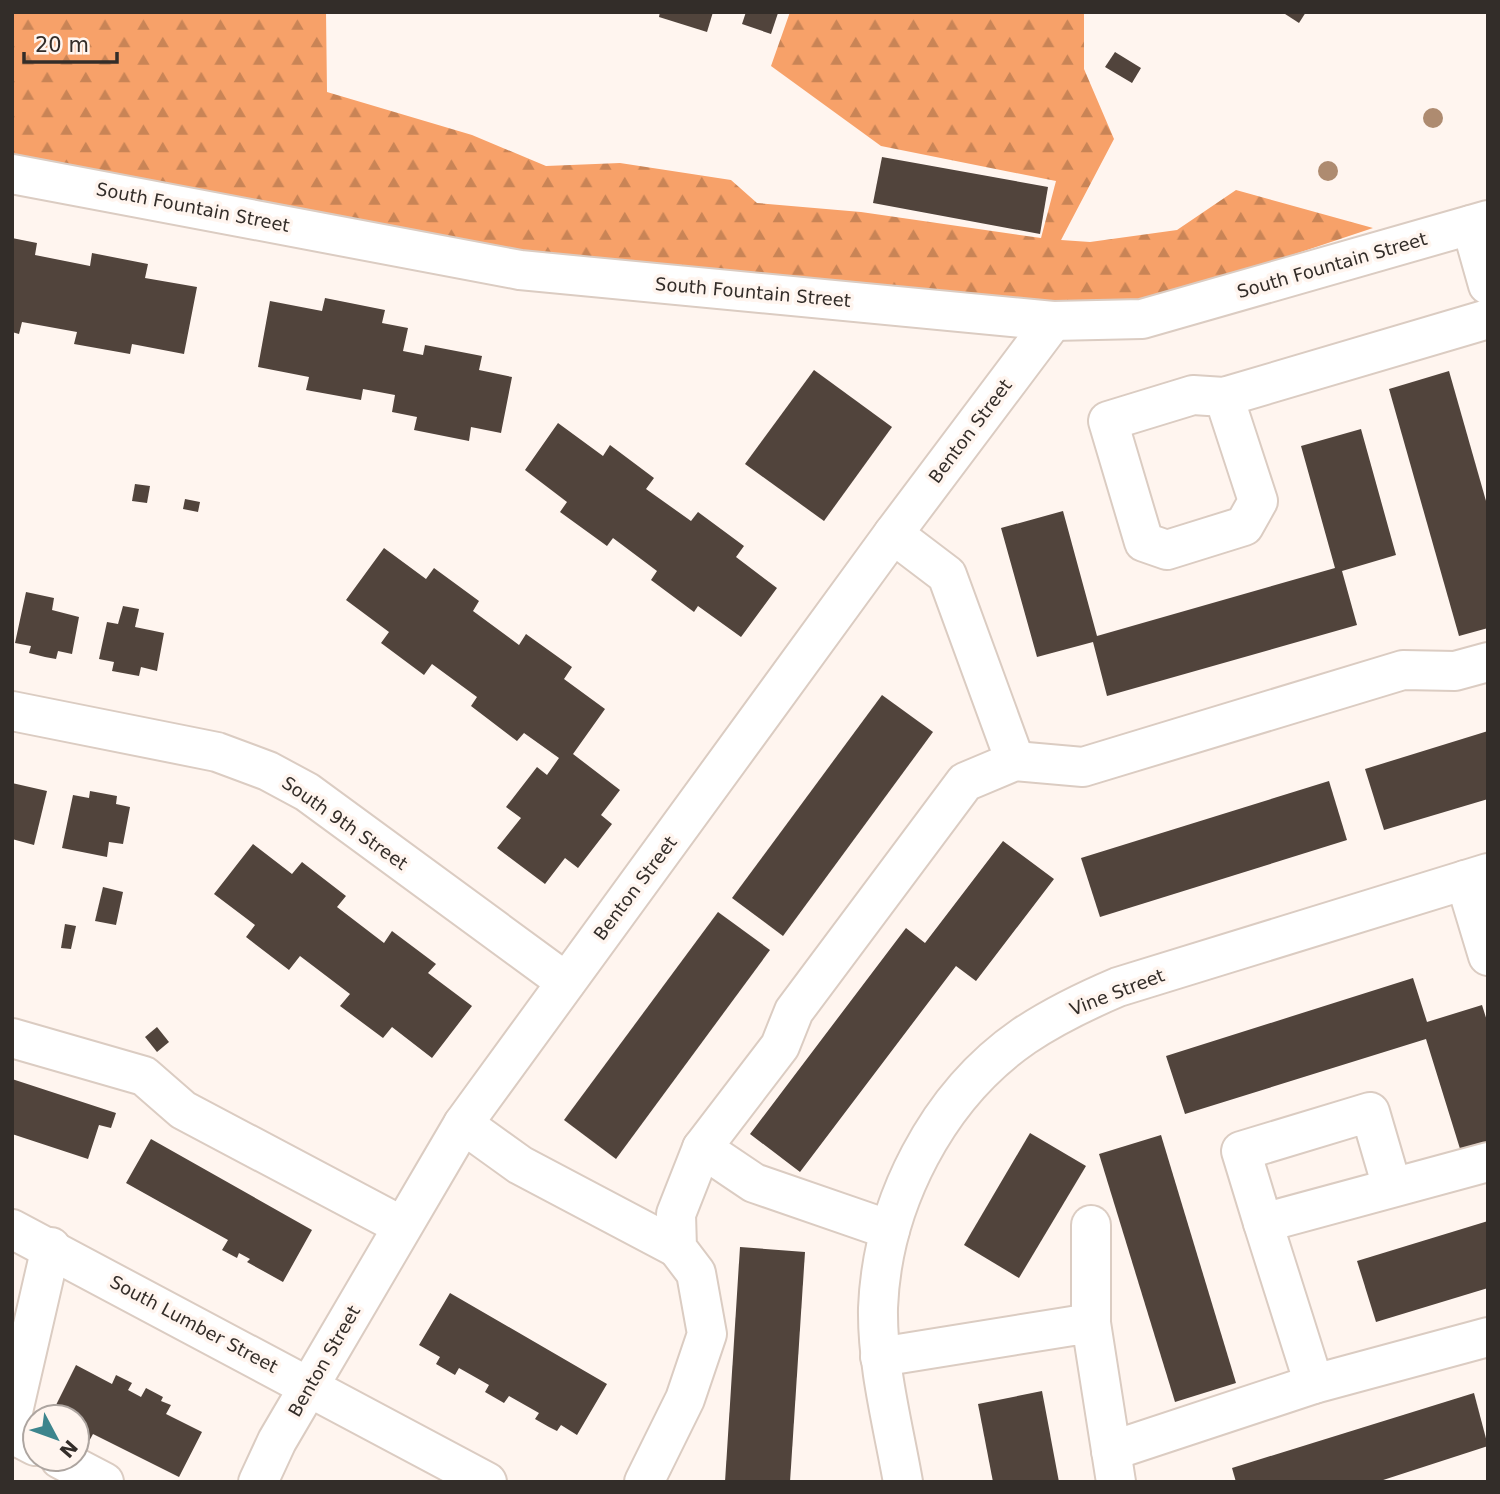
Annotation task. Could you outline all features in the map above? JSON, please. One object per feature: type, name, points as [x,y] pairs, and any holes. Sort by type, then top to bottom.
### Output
[{"type":"street","name":"South Fountain Street","points":[[12,174],[520,270],[1053,321],[1142,319],[1479,222]]},
{"type":"street","points":[[1479,222],[1488,285]]},
{"type":"street","points":[[1224,397],[1258,501],[1244,526],[1167,550],[1144,541],[1108,421],[1193,395],[1224,397],[1488,319]]},
{"type":"street","name":"Benton Street","points":[[258,1482],[277,1441],[463,1124],[893,534],[1053,321]]},
{"type":"street","points":[[893,534],[947,575],[1015,761]]},
{"type":"street","points":[[677,1248],[676,1214],[702,1148],[779,1046],[794,1011],[965,782],[1015,761],[1083,768],[1403,670],[1455,671],[1488,662]]},
{"type":"street","name":"South 9th Street","points":[[12,711],[217,752],[268,771],[307,792],[566,982]]},
{"type":"street","points":[[1477,877],[1488,956]]},
{"type":"street","name":"Vine Street","points":[[903,1482],[880,1357],[878,1308],[890,1230],[914,1166],[938,1124],[968,1086],[1023,1037],[1074,1006],[1118,987],[1477,877]]},
{"type":"street","points":[[12,1038],[144,1076],[183,1110],[402,1226]]},
{"type":"street","points":[[1314,1384],[1241,1151],[1370,1112],[1392,1186]]},
{"type":"street","points":[[463,1124],[520,1165],[677,1248],[696,1273],[707,1334],[685,1399],[644,1482]]},
{"type":"street","points":[[702,1148],[754,1183],[890,1230]]},
{"type":"street","points":[[1263,1223],[1488,1162]]},
{"type":"street","points":[[1091,1225],[1091,1323],[1114,1466],[1314,1384],[1488,1337]]},
{"type":"street","name":"South Lumber Street","points":[[12,1229],[51,1247],[487,1482]]},
{"type":"street","points":[[12,1416],[51,1247]]},
{"type":"street","points":[[880,1357],[1091,1323]]},
{"type":"green space","points":[[12,12],[326,12],[327,92],[472,135],[546,166],[620,163],[731,180],[757,203],[861,212],[1041,238],[1056,181],[881,146],[771,66],[790,12],[1084,12],[1084,69],[1114,139],[1061,240],[1090,242],[1177,230],[1236,190],[1373,228],[1187,290],[1137,303],[1039,301],[808,281],[512,249],[12,154]]},
{"type":"building","points":[[660,12],[713,12],[707,32],[659,17]]},
{"type":"building","points":[[746,12],[778,13],[771,34],[742,24]]},
{"type":"building","points":[[1282,12],[1306,12],[1299,23]]},
{"type":"building","points":[[1115,52],[1141,68],[1132,83],[1105,67]]},
{"type":"building","points":[[882,157],[1048,187],[1040,234],[873,203]]},
{"type":"building","points":[[12,238],[37,243],[35,255],[90,266],[92,253],[148,264],[145,278],[197,287],[184,354],[132,344],[130,354],[74,344],[77,332],[22,322],[19,334],[12,332]]},
{"type":"building","points":[[325,298],[385,310],[382,323],[408,328],[403,351],[423,355],[425,345],[482,356],[479,370],[512,377],[501,433],[471,427],[469,441],[414,430],[417,417],[392,412],[395,395],[363,389],[361,400],[306,390],[309,377],[258,367],[270,301],[322,311]]},
{"type":"building","points":[[814,370],[892,427],[824,521],[745,464]]},
{"type":"building","points":[[1449,371],[1488,508],[1488,628],[1459,636],[1389,389]]},
{"type":"building","points":[[558,423],[603,456],[610,445],[654,478],[646,489],[691,521],[698,512],[744,546],[736,557],[777,588],[741,637],[698,606],[694,612],[651,580],[657,571],[613,538],[607,546],[560,512],[567,502],[525,470]]},
{"type":"building","points":[[1361,429],[1396,555],[1342,571],[1357,625],[1107,696],[1093,642],[1037,657],[1001,528],[1063,511],[1097,636],[1335,568],[1301,446]]},
{"type":"building","points":[[135,484],[150,486],[147,503],[132,501]]},
{"type":"building","points":[[185,499],[200,502],[198,512],[183,509]]},
{"type":"building","points":[[384,548],[426,579],[434,568],[479,601],[473,611],[519,645],[526,634],[572,667],[564,679],[605,709],[573,754],[620,790],[601,815],[612,824],[578,868],[565,858],[545,884],[497,848],[521,818],[506,807],[537,767],[547,775],[559,758],[524,733],[517,741],[471,706],[477,697],[432,664],[424,675],[381,643],[389,632],[346,600]]},
{"type":"building","points":[[26,592],[54,598],[52,610],[79,617],[72,654],[58,651],[56,659],[45,657],[29,653],[31,646],[15,643]]},
{"type":"building","points":[[123,606],[139,609],[135,627],[164,633],[157,671],[141,667],[139,676],[112,671],[114,662],[99,659],[107,622],[118,624]]},
{"type":"building","points":[[882,695],[933,732],[783,936],[732,898]]},
{"type":"building","points":[[1488,731],[1488,799],[1384,830],[1365,769]]},
{"type":"building","points":[[1329,781],[1347,840],[1100,917],[1081,858]]},
{"type":"building","points":[[12,783],[47,791],[34,845],[12,839]]},
{"type":"building","points":[[90,791],[117,796],[116,804],[130,807],[123,844],[109,842],[107,857],[62,848],[73,795],[89,798]]},
{"type":"building","points":[[1003,841],[1054,879],[976,981],[956,966],[800,1172],[750,1134],[906,928],[925,943]]},
{"type":"building","points":[[253,844],[292,874],[302,862],[346,896],[337,907],[384,943],[392,931],[436,964],[428,973],[472,1006],[432,1058],[392,1027],[383,1038],[340,1006],[350,994],[300,956],[289,970],[246,937],[255,925],[214,894]]},
{"type":"building","points":[[103,887],[123,892],[116,925],[95,921]]},
{"type":"building","points":[[718,912],[770,950],[616,1159],[564,1120]]},
{"type":"building","points":[[65,924],[76,926],[71,949],[61,948]]},
{"type":"building","points":[[1413,978],[1427,1022],[1482,1005],[1488,1024],[1488,1144],[1461,1152],[1426,1039],[1185,1114],[1166,1056]]},
{"type":"building","points":[[157,1027],[169,1042],[157,1052],[145,1037]]},
{"type":"building","points":[[12,1079],[116,1113],[111,1128],[99,1125],[88,1159],[12,1134]]},
{"type":"building","points":[[1030,1133],[1086,1166],[1019,1278],[964,1245]]},
{"type":"building","points":[[1161,1135],[1236,1383],[1175,1402],[1099,1154]]},
{"type":"building","points":[[151,1139],[312,1230],[283,1282],[247,1262],[250,1259],[239,1253],[237,1258],[222,1250],[228,1240],[126,1183]]},
{"type":"building","points":[[1488,1221],[1488,1288],[1376,1322],[1357,1261]]},
{"type":"building","points":[[740,1247],[805,1252],[790,1482],[725,1482]]},
{"type":"building","points":[[450,1293],[607,1384],[577,1435],[561,1425],[557,1431],[535,1419],[539,1413],[509,1396],[504,1403],[485,1392],[489,1385],[459,1368],[455,1375],[436,1364],[440,1357],[419,1345]]},
{"type":"building","points":[[76,1365],[112,1384],[116,1375],[132,1383],[128,1390],[141,1397],[146,1388],[163,1397],[161,1401],[171,1405],[166,1414],[202,1432],[179,1477],[93,1434],[91,1438],[91,1403],[57,1403]]},
{"type":"building","points":[[1042,1391],[1059,1482],[993,1482],[978,1404]]},
{"type":"building","points":[[1474,1393],[1488,1446],[1377,1482],[1236,1482],[1232,1468]]}]
